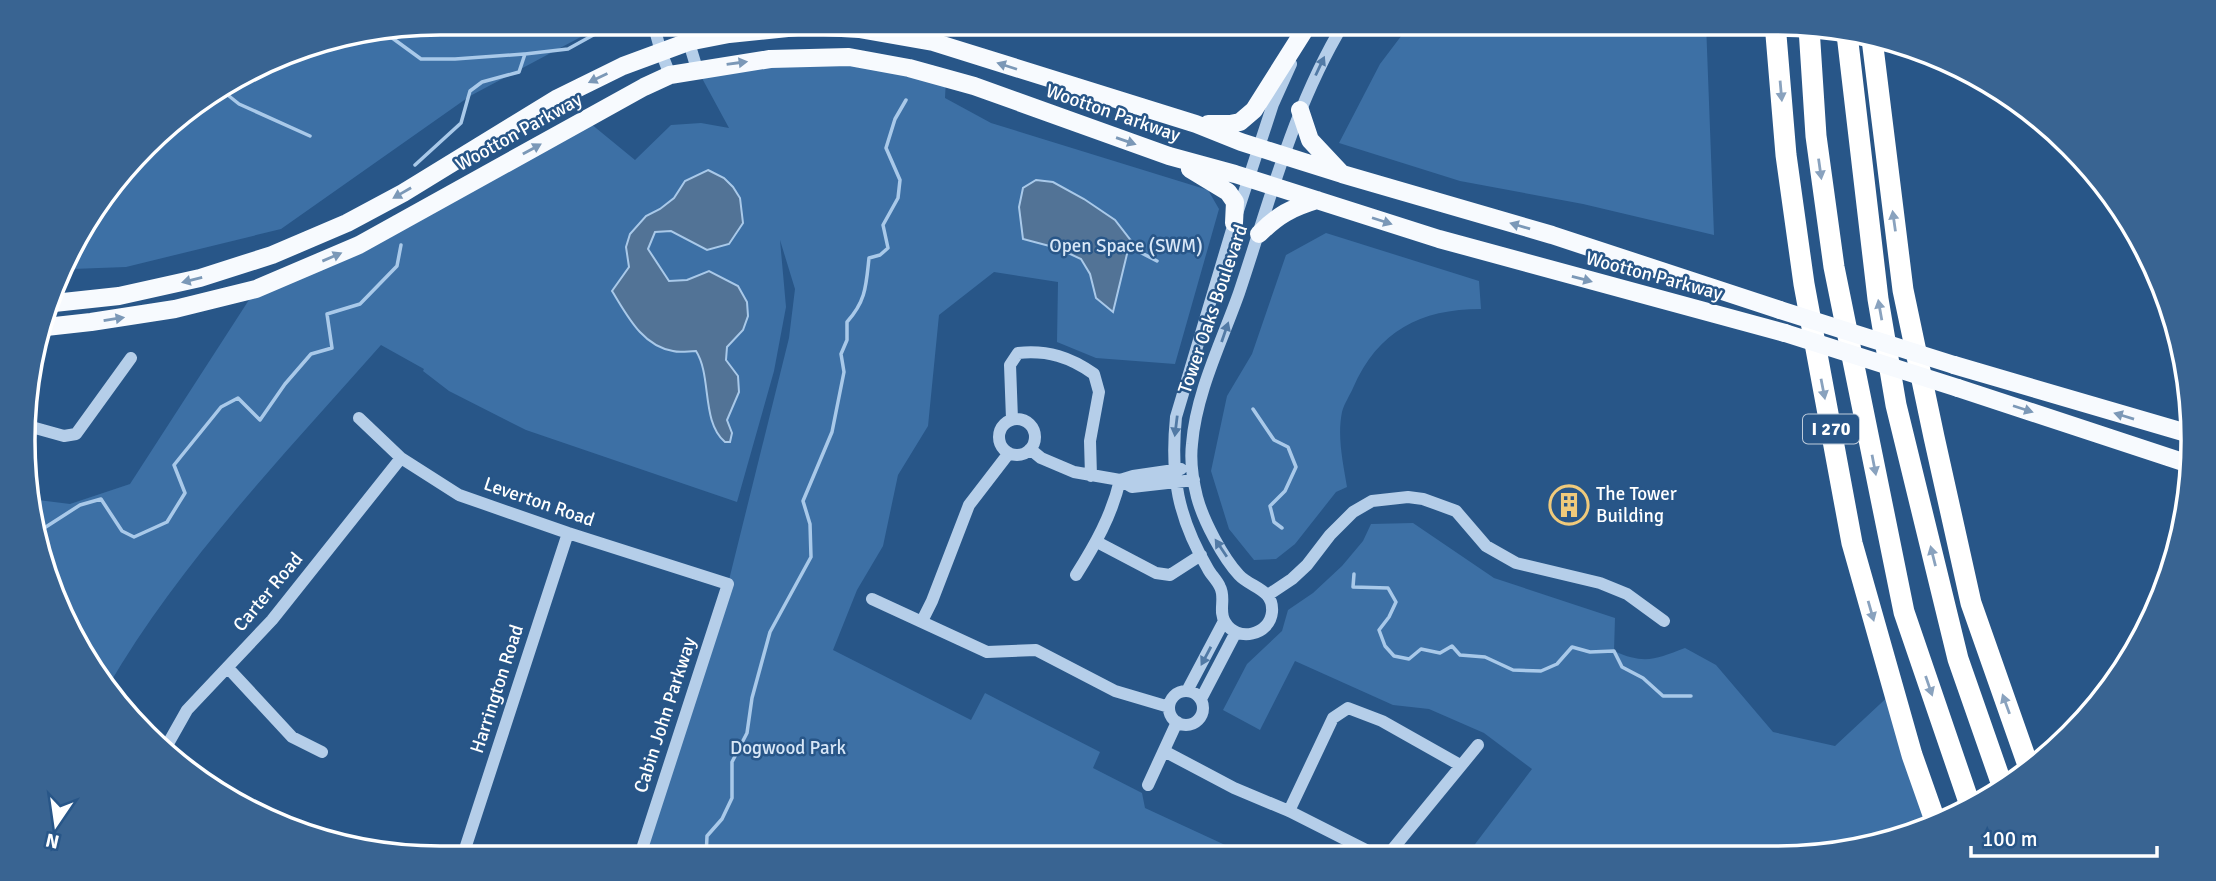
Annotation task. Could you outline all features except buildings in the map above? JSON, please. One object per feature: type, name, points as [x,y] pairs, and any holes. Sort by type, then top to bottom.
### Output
[{"type":"highway","name":"I 270","points":[[1776,35],[1786,155],[1804,284],[1852,543],[1912,755],[1933,814]]},
{"type":"highway","name":"I 270","points":[[1809,37],[1815,136],[1834,267],[1901,599],[1967,798]]},
{"type":"highway","points":[[1848,42],[1878,299],[1896,405],[1958,659],[2000,779]]},
{"type":"highway","points":[[1873,47],[1903,290],[1934,437],[1971,603],[2026,759]]},
{"type":"main road","name":"Wootton Parkway","points":[[60,302],[119,296],[200,278],[272,255],[347,223],[403,193],[558,98],[623,66],[688,42],[724,35]]},
{"type":"main road","name":"Wootton Parkway","points":[[896,35],[933,41],[1196,124],[1342,174],[1552,235],[1954,365],[2181,431]]},
{"type":"main road","points":[[1196,124],[1240,122],[1254,110],[1301,35]]},
{"type":"main road","name":"Wootton Parkway","points":[[52,326],[175,309],[256,289],[359,245],[670,75],[770,58],[849,57],[909,68],[974,86],[1169,156],[1439,239],[1785,333],[2180,461]]},
{"type":"main road","points":[[1300,110],[1312,143],[1342,174]]},
{"type":"main road","points":[[1169,156],[1228,192],[1234,202],[1234,223]]},
{"type":"main road","points":[[1259,234],[1273,220],[1294,207],[1317,200]]},
{"type":"street","points":[[656,35],[670,75]]},
{"type":"street","points":[[686,35],[697,69]]},
{"type":"street","name":"Tower Oaks Boulevard","points":[[1224,621],[1220,587],[1208,571],[1183,517],[1175,483],[1173,445],[1176,417],[1273,104],[1304,35]]},
{"type":"street","name":"Tower Oaks Boulevard","points":[[1268,595],[1239,575],[1206,524],[1197,498],[1192,445],[1208,377],[1259,234],[1272,186],[1300,110],[1337,35]]},
{"type":"street","points":[[1012,419],[1010,365],[1018,353],[1039,351],[1078,363],[1094,374],[1099,392],[1090,441],[1091,476]]},
{"type":"street","points":[[35,428],[64,436],[76,433],[131,358]]},
{"type":"street","name":"Leverton Road","points":[[359,418],[401,458],[459,495],[728,584]]},
{"type":"street","points":[[1012,419],[1026,421],[1032,426],[1035,436],[1030,449],[1017,455],[1009,453],[1002,446],[999,436],[1003,426],[1012,419]]},
{"type":"street","points":[[1030,449],[1052,463],[1074,472],[1120,480],[1132,487],[1175,483],[1194,474]]},
{"type":"street","points":[[922,621],[969,505],[1009,453]]},
{"type":"street","name":"Carter Road","points":[[169,741],[187,710],[272,620],[401,458]]},
{"type":"street","points":[[1120,480],[1133,475],[1174,469],[1194,474]]},
{"type":"street","points":[[1076,575],[1097,542],[1120,480]]},
{"type":"street","points":[[1187,691],[1224,621],[1236,632],[1252,634],[1266,626],[1272,611],[1268,595],[1300,572],[1353,512],[1372,501],[1408,497],[1423,499],[1456,511],[1486,546],[1516,563],[1600,583],[1627,594],[1664,621]]},
{"type":"street","name":"Harrington Road","points":[[467,846],[568,533]]},
{"type":"street","points":[[1097,542],[1156,573],[1170,575],[1200,555]]},
{"type":"street","name":"Cabin John Parkway","points":[[643,846],[728,584]]},
{"type":"street","points":[[872,599],[987,652],[1036,650],[1115,691],[1169,707]]},
{"type":"street","points":[[1200,699],[1236,632]]},
{"type":"street","points":[[228,668],[292,737],[321,752]]},
{"type":"street","points":[[1187,691],[1197,695],[1203,710],[1198,721],[1191,724],[1177,722],[1171,716],[1169,707],[1176,695],[1187,691]]},
{"type":"street","points":[[1289,811],[1333,718],[1348,708],[1405,732],[1461,765]]},
{"type":"street","points":[[1148,785],[1177,722]]},
{"type":"street","points":[[1395,846],[1478,744]]},
{"type":"street","points":[[1164,751],[1234,788],[1289,811],[1358,846]]},
{"type":"green space","points":[[440,35],[584,35],[470,96],[281,229],[126,267],[73,269],[103,215],[154,154],[215,103],[261,77],[336,49],[388,38]]},
{"type":"green space","points":[[1402,35],[1706,35],[1714,235],[1583,204],[1460,181],[1339,143],[1380,64]]},
{"type":"green space","points":[[849,57],[946,78],[945,98],[991,123],[1208,190],[1219,209],[1175,364],[1096,358],[1057,342],[1058,282],[994,272],[939,315],[928,426],[898,475],[883,546],[857,590],[833,650],[971,720],[985,693],[1100,752],[1093,768],[1142,793],[1145,808],[1227,846],[643,846],[728,584],[789,338],[795,289],[780,240],[786,307],[774,371],[737,502],[526,430],[449,391],[423,371],[424,369],[381,345],[201,552],[136,641],[113,679],[103,666],[66,596],[49,545],[39,500],[70,504],[130,484],[256,289],[585,119],[635,160],[671,125],[701,123],[729,128],[697,69]]},
{"type":"green space","points":[[1326,233],[1479,281],[1481,309],[1439,313],[1420,319],[1388,338],[1375,352],[1363,368],[1342,412],[1340,440],[1347,487],[1336,492],[1295,544],[1276,559],[1254,560],[1229,529],[1211,471],[1227,396],[1252,354],[1286,255]]},
{"type":"green space","points":[[1413,523],[1494,578],[1615,618],[1614,651],[1634,658],[1650,659],[1685,648],[1716,665],[1773,732],[1835,746],[1894,691],[1932,814],[1855,838],[1802,845],[1474,846],[1532,769],[1484,733],[1429,709],[1393,705],[1295,661],[1260,730],[1223,710],[1247,664],[1282,631],[1288,610],[1313,593],[1342,566],[1363,541],[1371,524]]},
{"type":"shaded area","points":[[708,170],[724,178],[740,198],[743,223],[729,244],[707,250],[671,231],[655,232],[648,249],[669,281],[687,280],[709,271],[738,286],[747,302],[748,316],[743,330],[727,347],[726,360],[738,376],[739,392],[727,420],[732,433],[730,442],[725,442],[713,423],[704,373],[696,351],[676,352],[652,343],[636,328],[612,291],[629,267],[626,247],[630,234],[646,216],[674,198],[685,181]]},
{"type":"shaded area","points":[[1036,180],[1053,182],[1084,199],[1115,220],[1132,242],[1113,312],[1096,298],[1090,274],[1081,259],[1057,248],[1023,239],[1019,207],[1023,188]]},
{"type":"waterway","points":[[415,165],[461,123],[470,91],[482,82],[519,72],[525,54],[568,49],[593,35]]},
{"type":"waterway","points":[[392,38],[421,59],[524,54]]},
{"type":"waterway","points":[[228,95],[239,104],[310,136]]},
{"type":"waterway","points":[[707,846],[707,836],[722,819],[732,798],[732,762],[747,733],[752,698],[770,632],[811,557],[810,524],[803,501],[832,432],[844,372],[841,354],[847,340],[847,322],[862,300],[869,258],[880,255],[888,248],[883,225],[898,198],[900,180],[886,148],[895,119],[906,100]]},
{"type":"waterway","points":[[45,528],[80,505],[101,499],[122,531],[134,537],[167,522],[185,493],[174,465],[221,407],[238,398],[260,420],[285,384],[311,354],[332,348],[327,314],[360,304],[397,266],[401,245]]},
{"type":"waterway","points":[[1128,250],[1134,249],[1157,261]]},
{"type":"waterway","points":[[1253,409],[1274,440],[1288,447],[1296,467],[1285,491],[1270,506],[1274,522],[1282,528]]},
{"type":"waterway","points":[[1354,574],[1353,587],[1388,588],[1396,602],[1379,630],[1385,646],[1394,656],[1409,659],[1421,649],[1440,653],[1452,646],[1460,655],[1485,657],[1513,670],[1541,671],[1557,664],[1572,647],[1590,652],[1614,651],[1622,667],[1643,678],[1663,696],[1691,696]]},
{"type":"place","name":"The Tower Building","points":[[1569,505]]},
{"type":"park label","name":"Open Space (SWM)","points":[[1126,246]]},
{"type":"park label","name":"Dogwood Park","points":[[788,748]]}]
